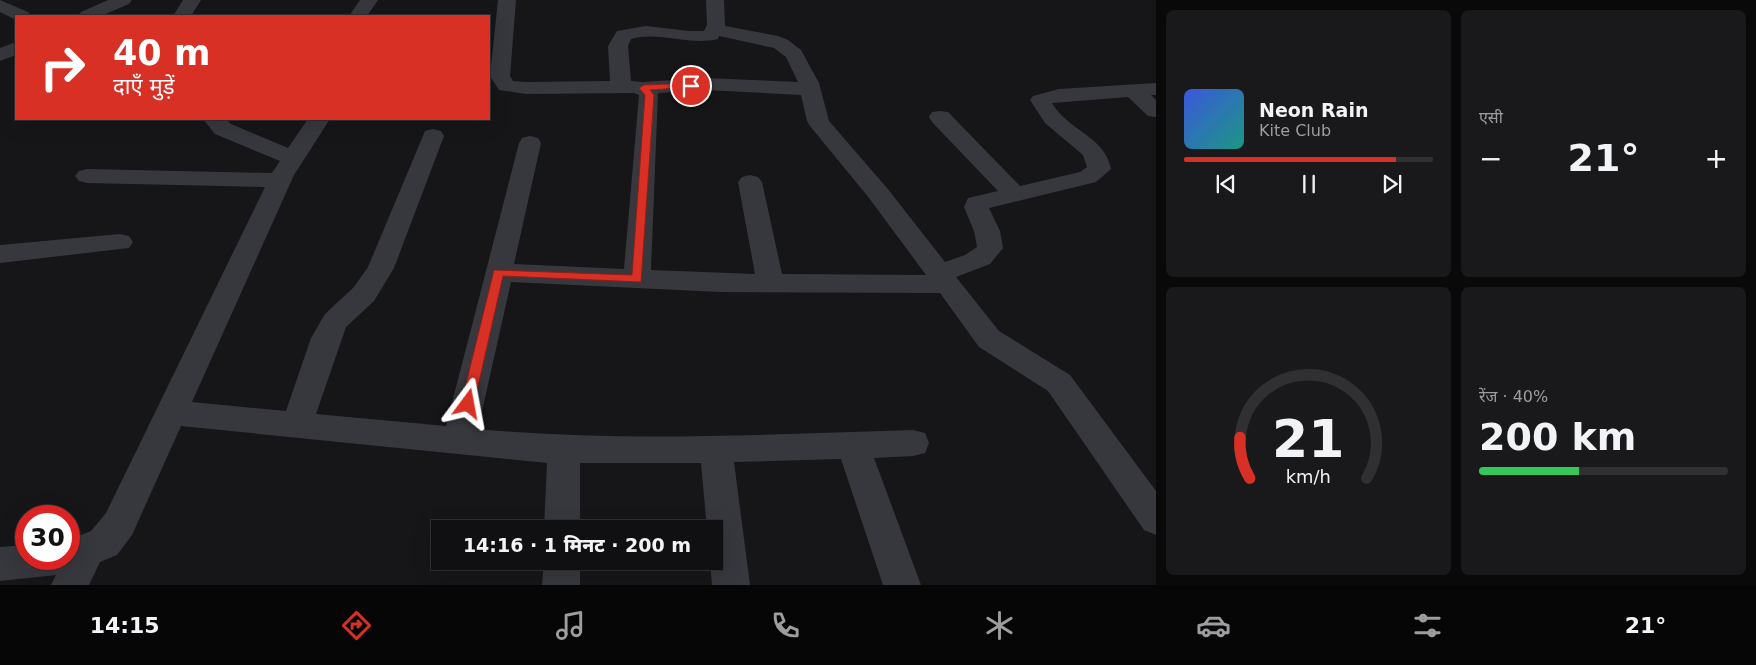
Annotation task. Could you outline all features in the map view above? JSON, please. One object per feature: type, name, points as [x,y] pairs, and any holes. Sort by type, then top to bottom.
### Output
[{"type":"street","points":[[89,15],[123,0]]},
{"type":"street","points":[[182,15],[192,0]]},
{"type":"street","points":[[359,15],[369,0]]},
{"type":"street","points":[[507,0],[500,76],[506,86],[526,88],[621,86],[644,88],[707,84],[810,89]]},
{"type":"street","points":[[621,86],[618,46],[624,36],[645,31],[702,37],[711,35],[715,30],[715,0]]},
{"type":"street","points":[[0,4],[20,15]]},
{"type":"street","points":[[715,30],[762,38],[781,44],[794,54],[810,89],[818,121],[823,128],[845,152],[989,339],[1003,351],[1051,376],[1059,383],[1156,519]]},
{"type":"street","points":[[0,55],[15,48]]},
{"type":"street","points":[[637,279],[649,95],[644,88]]},
{"type":"street","points":[[498,272],[770,283],[943,278],[986,255],[990,248],[989,240],[976,207],[977,203],[1088,177],[1099,169],[1099,164],[1093,153],[1049,115],[1040,100],[1059,95],[1156,89]]},
{"type":"street","points":[[1133,90],[1156,111]]},
{"type":"street","points":[[940,117],[1014,194]]},
{"type":"street","points":[[215,120],[223,130],[286,169]]},
{"type":"street","points":[[80,552],[104,543],[119,524],[286,169],[318,120]]},
{"type":"street","points":[[297,424],[326,338],[335,321],[364,294],[381,268],[433,136]]},
{"type":"street","points":[[459,441],[530,143]]},
{"type":"street","points":[[88,176],[286,169]]},
{"type":"street","points":[[750,182],[770,283]]},
{"type":"street","points":[[0,254],[120,242]]},
{"type":"street","points":[[172,413],[564,450],[636,451],[913,443]]},
{"type":"street","points":[[854,444],[902,585]]},
{"type":"street","points":[[716,449],[731,585]]},
{"type":"street","points":[[562,520],[564,450]]},
{"type":"street","points":[[0,564],[15,562]]},
{"type":"street","points":[[69,570],[70,585]]},
{"type":"street","points":[[561,585],[562,570]]},
{"type":"route","points":[[468,404],[498,272],[637,279],[649,95],[644,88],[691,86]]}]
